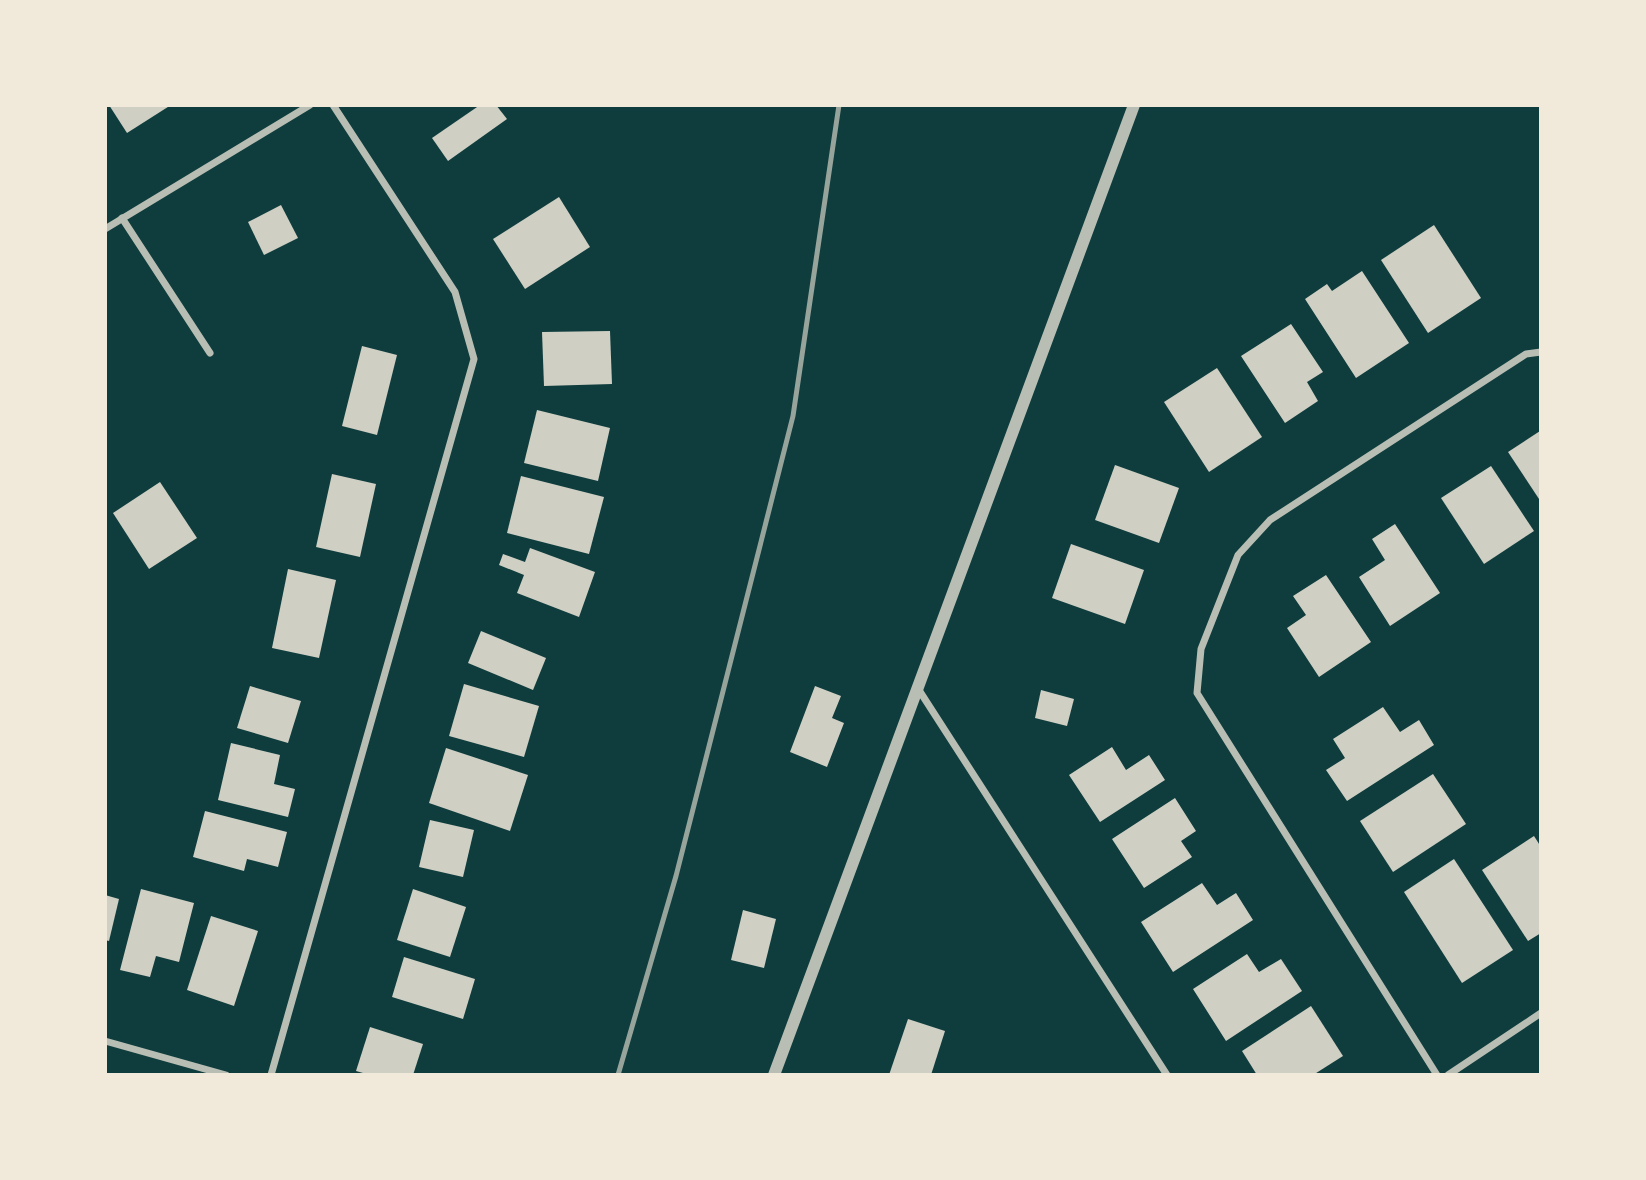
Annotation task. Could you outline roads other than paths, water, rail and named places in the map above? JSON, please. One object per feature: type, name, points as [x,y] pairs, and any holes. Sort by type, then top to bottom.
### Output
[{"type":"street","points":[[105,229],[310,105]]},
{"type":"street","points":[[271,1075],[474,359],[455,292],[333,105]]},
{"type":"street","points":[[774,1075],[1134,105]]},
{"type":"street","points":[[122,218],[210,353]]},
{"type":"street","points":[[1437,1075],[1197,694],[1201,649],[1238,555],[1270,520],[1526,354],[1541,352]]},
{"type":"street","points":[[917,686],[1167,1075]]},
{"type":"street","points":[[1448,1075],[1541,1013]]},
{"type":"street","points":[[105,1041],[226,1075]]},
{"type":"railway","points":[[618,1075],[676,876],[793,416],[839,105]]}]
